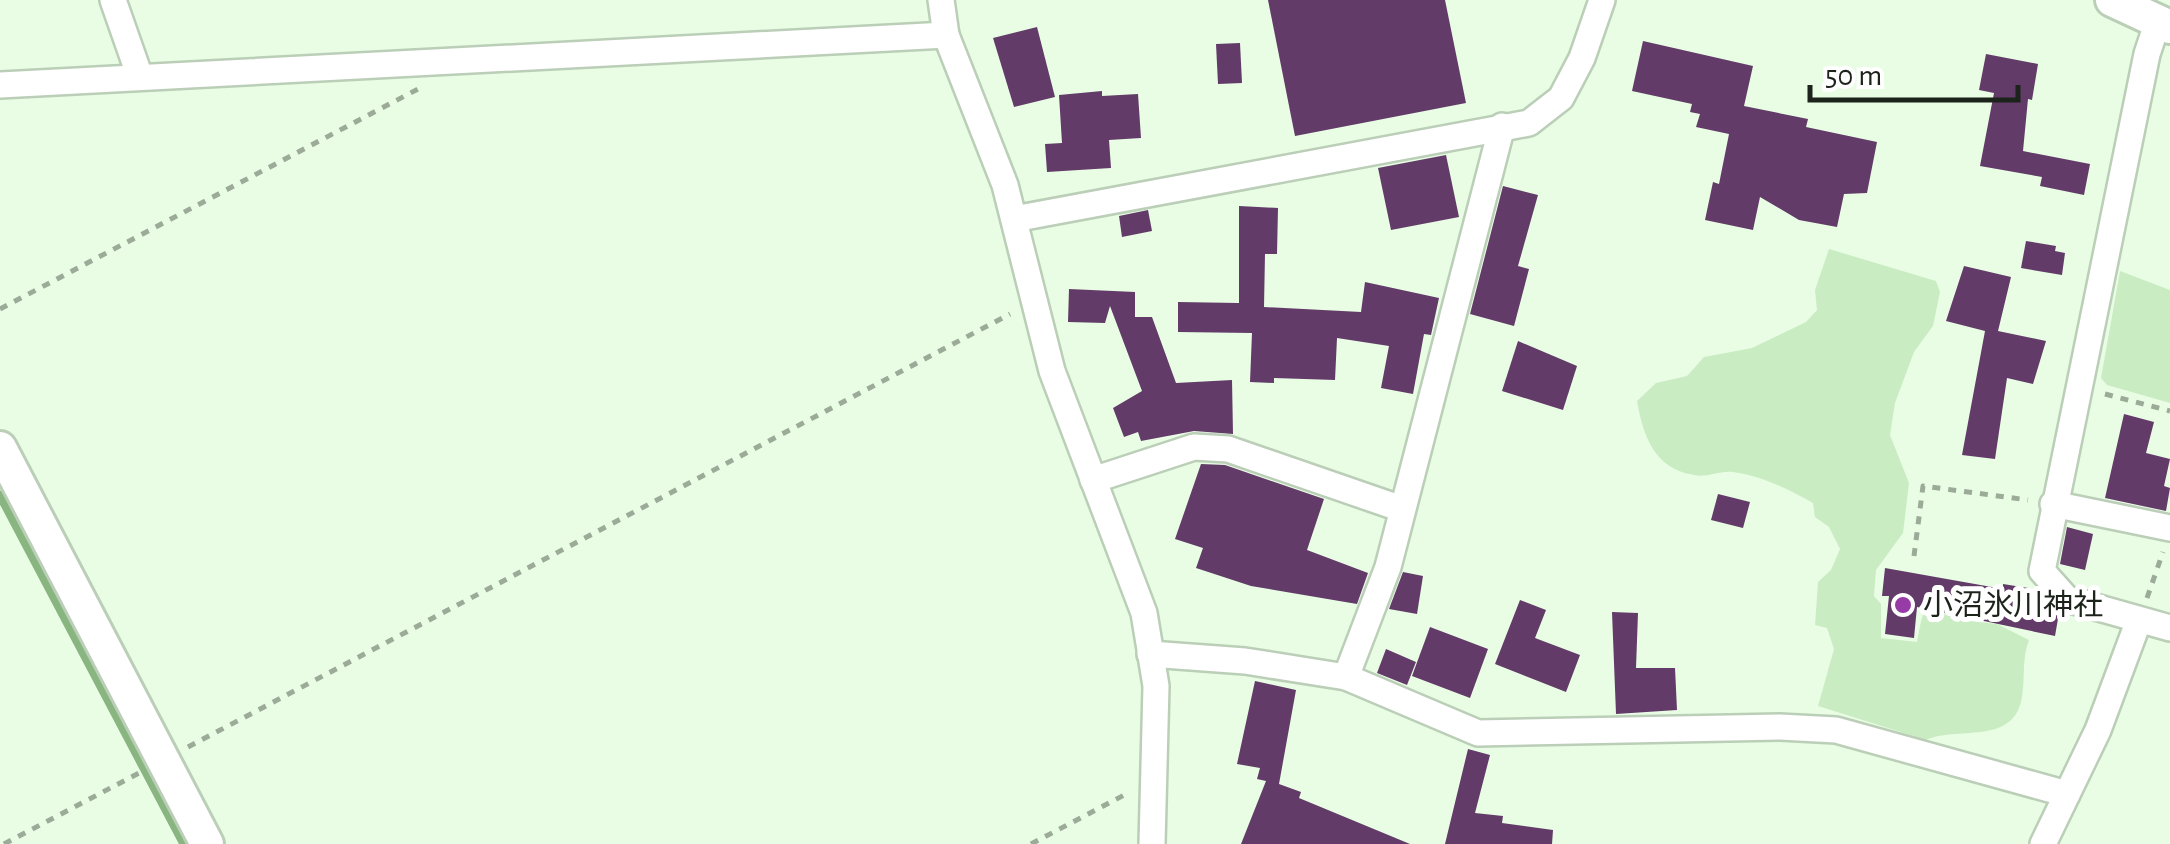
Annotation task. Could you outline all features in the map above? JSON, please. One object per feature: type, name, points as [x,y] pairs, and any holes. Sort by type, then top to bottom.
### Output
[{"type":"street","points":[[113,0],[140,77]]},
{"type":"street","points":[[942,0],[946,35],[1006,185],[1052,371],[1144,613],[1156,686],[1152,844]]},
{"type":"street","points":[[1014,218],[1528,123],[1561,98],[1582,58],[1602,0]]},
{"type":"street","points":[[2112,0],[2164,24],[2147,54],[2042,571],[2067,599],[2170,628]]},
{"type":"street","points":[[0,85],[946,35]]},
{"type":"street","points":[[1346,677],[1374,611],[1502,126]]},
{"type":"street","points":[[1093,480],[1194,447],[1228,449],[1402,509]]},
{"type":"street","points":[[0,448],[207,844]]},
{"type":"street","points":[[2054,504],[2167,539]]},
{"type":"street","points":[[2043,844],[2098,730],[2138,620]]},
{"type":"street","points":[[1150,654],[1245,661],[1346,677],[1478,733],[1780,727],[1836,730],[2068,794]]},
{"type":"path","points":[[0,309],[443,76],[459,60]]},
{"type":"path","points":[[4,844],[1034,301]]},
{"type":"path","points":[[2081,388],[2170,411]]},
{"type":"path","points":[[1914,556],[1923,486],[2054,504]]},
{"type":"path","points":[[2138,620],[2167,539]]},
{"type":"path","points":[[1031,844],[1134,790],[1151,787]]},
{"type":"green space","points":[[1829,249],[1936,281],[1940,292],[1933,326],[1914,352],[1895,403],[1890,435],[1909,483],[1903,533],[1876,570],[1874,596],[1881,604],[1881,638],[1917,642],[1927,608],[1946,600],[1951,619],[1997,624],[2029,640],[2021,702],[2006,724],[1994,729],[1926,740],[1818,706],[1834,649],[1827,628],[1815,625],[1818,582],[1831,570],[1840,549],[1829,527],[1815,517],[1813,503],[1764,480],[1733,472],[1694,475],[1669,466],[1647,438],[1637,401],[1656,383],[1687,376],[1704,357],[1752,348],[1806,322],[1817,310],[1815,290]]},
{"type":"green space","points":[[2120,271],[2170,290],[2170,403],[2107,385],[2101,378]]},
{"type":"building","points":[[1268,0],[1445,0],[1466,103],[1295,136]]},
{"type":"building","points":[[1037,27],[1055,97],[1014,107],[993,38]]},
{"type":"building","points":[[1643,41],[1753,66],[1744,106],[1808,119],[1806,127],[1877,142],[1867,193],[1844,194],[1837,227],[1799,220],[1760,197],[1753,230],[1705,220],[1713,182],[1719,184],[1729,134],[1696,127],[1700,114],[1690,112],[1692,104],[1632,91]]},
{"type":"building","points":[[1240,43],[1242,83],[1218,84],[1216,44]]},
{"type":"building","points":[[1986,54],[2038,64],[2032,100],[2028,99],[2023,151],[2090,164],[2084,195],[2040,186],[2042,177],[1980,166],[1994,93],[1979,90]]},
{"type":"building","points":[[1102,91],[1102,96],[1138,94],[1141,138],[1109,140],[1111,168],[1047,172],[1045,144],[1062,143],[1059,95]]},
{"type":"building","points":[[1446,155],[1459,217],[1391,230],[1378,168]]},
{"type":"building","points":[[1503,186],[1538,195],[1518,266],[1529,269],[1514,326],[1470,314]]},
{"type":"building","points":[[1239,206],[1278,208],[1277,254],[1265,254],[1264,307],[1361,312],[1365,282],[1439,298],[1431,335],[1424,334],[1413,394],[1381,388],[1389,346],[1337,338],[1335,380],[1274,378],[1274,383],[1250,382],[1252,333],[1178,332],[1178,302],[1239,303]]},
{"type":"building","points":[[1148,210],[1152,231],[1122,237],[1119,216]]},
{"type":"building","points":[[2026,241],[2056,246],[2055,251],[2065,253],[2062,275],[2021,268]]},
{"type":"building","points":[[1964,266],[2011,277],[1998,331],[2046,341],[2033,384],[2007,378],[1995,459],[1962,455],[1985,331],[1946,321]]},
{"type":"building","points":[[1069,289],[1135,292],[1135,317],[1152,317],[1176,383],[1232,380],[1233,434],[1194,431],[1141,441],[1138,432],[1124,437],[1113,408],[1142,391],[1110,306],[1105,323],[1068,322]]},
{"type":"building","points":[[1518,341],[1577,366],[1563,410],[1502,391]]},
{"type":"building","points":[[2124,414],[2154,422],[2146,453],[2170,459],[2164,486],[2170,488],[2166,511],[2105,498]]},
{"type":"building","points":[[1201,464],[1225,465],[1324,499],[1307,550],[1368,573],[1357,604],[1251,586],[1196,568],[1203,548],[1175,539]]},
{"type":"building","points":[[1718,494],[1750,502],[1743,528],[1711,520]]},
{"type":"building","points":[[2067,527],[2093,534],[2085,570],[2060,564]]},
{"type":"building","points":[[1885,568],[2003,589],[2003,584],[2028,588],[2025,604],[2059,613],[2055,636],[1917,607],[1914,638],[1885,634],[1889,596],[1882,596]]},
{"type":"building","points":[[1403,572],[1423,576],[1417,614],[1389,609]]},
{"type":"building","points":[[1520,600],[1546,610],[1535,638],[1580,655],[1566,692],[1495,664]]},
{"type":"building","points":[[1612,612],[1638,613],[1636,668],[1675,668],[1677,710],[1616,714]]},
{"type":"building","points":[[1430,627],[1488,649],[1470,698],[1412,676]]},
{"type":"building","points":[[1386,649],[1416,662],[1407,685],[1377,673]]},
{"type":"building","points":[[1255,681],[1296,690],[1279,784],[1301,792],[1299,798],[1410,844],[1241,844],[1266,781],[1257,779],[1260,768],[1237,764]]},
{"type":"building","points":[[1468,749],[1490,755],[1475,813],[1503,816],[1502,823],[1553,830],[1552,844],[1445,844]]},
{"type":"waterway","points":[[0,495],[184,844]]},
{"type":"place","name":"小沼氷川神社","points":[[1903,605]]}]
